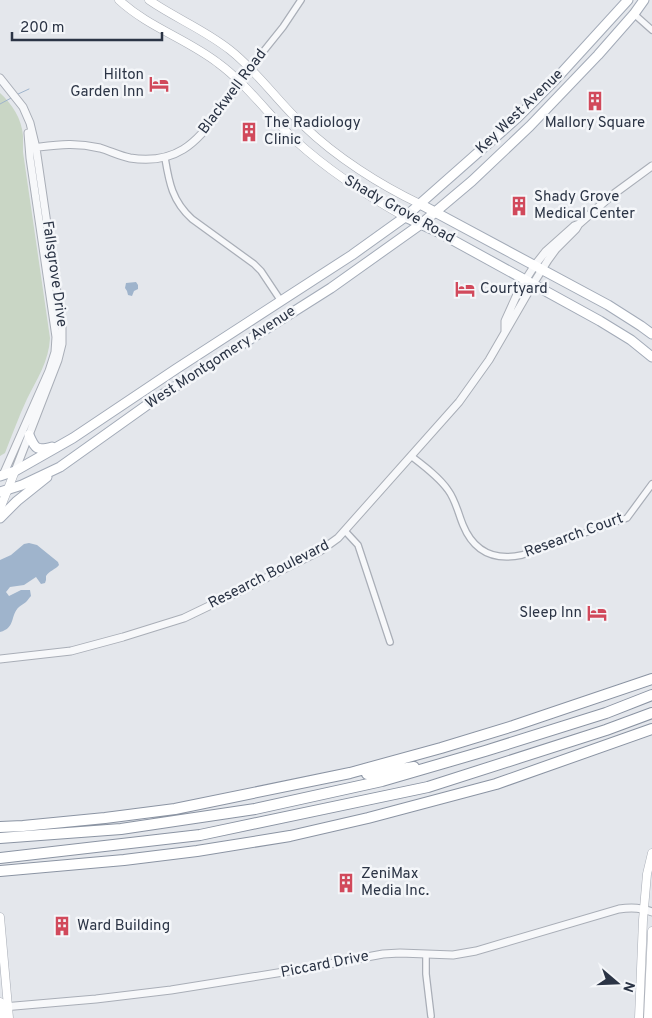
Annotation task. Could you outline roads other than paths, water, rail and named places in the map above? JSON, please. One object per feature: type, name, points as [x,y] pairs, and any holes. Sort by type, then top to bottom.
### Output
[{"type":"highway","points":[[0,827],[96,819],[174,809],[350,773],[441,748],[652,679]]},
{"type":"highway","points":[[0,838],[120,829],[255,809],[382,781],[460,760],[652,695]]},
{"type":"highway","points":[[0,858],[200,835],[428,786],[606,730],[652,713]]},
{"type":"highway","points":[[0,871],[124,860],[197,851],[290,836],[368,818],[496,784],[652,729]]},
{"type":"highway","points":[[616,742],[652,733]]},
{"type":"highway","points":[[297,785],[460,760]]},
{"type":"main road","name":"Shady Grove Road","points":[[119,0],[147,20],[198,49],[219,64],[240,82],[296,141],[335,174],[405,217],[600,320],[631,340],[652,357]]},
{"type":"main road","name":"Shady Grove Road","points":[[148,0],[207,34],[230,50],[250,68],[303,125],[320,140],[378,181],[608,305],[652,334]]},
{"type":"main road","name":"Key West Avenue","points":[[405,217],[516,119],[555,80],[628,0]]},
{"type":"main road","name":"Key West Avenue","points":[[436,212],[530,126],[598,54],[644,0]]},
{"type":"main road","points":[[450,200],[448,210],[454,221]]},
{"type":"main road","name":"West Montgomery Avenue","points":[[4,491],[34,480],[60,467],[154,400],[331,288],[436,212]]},
{"type":"main road","name":"West Montgomery Avenue","points":[[1,477],[73,438],[352,255],[405,217]]},
{"type":"main road","points":[[29,435],[34,445],[41,450],[60,446]]},
{"type":"main road","points":[[0,518],[17,501],[60,467]]},
{"type":"main road","points":[[0,509],[4,491],[15,471]]},
{"type":"main road","points":[[639,1018],[650,909],[647,874],[652,853]]},
{"type":"main road","points":[[0,917],[4,1007],[2,1018]]},
{"type":"main road","points":[[648,1018],[652,931]]},
{"type":"main road","points":[[0,1002],[9,1018]]},
{"type":"street","name":"Blackwell Road","points":[[33,148],[70,144],[100,148],[128,157],[151,159],[171,156],[193,143],[207,130],[250,68],[302,0]]},
{"type":"street","points":[[634,14],[652,30]]},
{"type":"street","name":"Fallsgrove Drive","points":[[0,78],[22,114],[33,148],[62,327],[62,344],[58,360],[15,471]]},
{"type":"street","name":"Fallsgrove Drive","points":[[0,86],[13,97]]},
{"type":"street","name":"Fallsgrove Drive","points":[[1,477],[49,371],[55,352],[55,327],[30,158],[33,148]]},
{"type":"street","points":[[165,158],[171,189],[185,213],[254,264],[281,300]]},
{"type":"street","name":"Research Boulevard","points":[[0,659],[71,651],[123,638],[184,618],[320,551],[338,538],[459,402],[489,360],[505,332],[505,321],[519,290],[529,282],[538,267],[576,229],[578,224],[611,196],[652,166]]},
{"type":"street","name":"Research Court","points":[[412,456],[438,478],[448,490],[456,504],[470,539],[484,552],[494,556],[510,558],[624,519],[630,515],[652,484]]},
{"type":"street","points":[[345,531],[358,545],[390,642]]},
{"type":"street","name":"Piccard Drive","points":[[4,1007],[171,990],[282,973],[383,954],[453,955],[476,951],[619,909],[650,909]]},
{"type":"street","points":[[426,954],[426,974],[431,1016]]},
{"type":"water","points":[[136,282],[138,289],[134,291],[132,296],[128,295],[125,288],[126,283]]},
{"type":"water","points":[[24,544],[37,545],[58,562],[59,565],[46,576],[45,583],[41,584],[36,577],[24,585],[10,587],[6,592],[9,596],[21,590],[30,590],[31,596],[16,610],[8,628],[0,632],[0,560],[11,555]]},
{"type":"waterway","points":[[16,95],[29,89]]},
{"type":"waterway","points":[[0,104],[13,97]]},
{"type":"place","name":"Hilton Garden Inn","points":[[159,84]]},
{"type":"place","name":"Mallory Square","points":[[595,101]]},
{"type":"place","name":"The Radiology Clinic","points":[[249,132]]},
{"type":"place","name":"Shady Grove Medical Center","points":[[519,206]]},
{"type":"place","name":"Courtyard","points":[[465,289]]},
{"type":"place","name":"Sleep Inn","points":[[597,613]]},
{"type":"place","name":"ZeniMax Media Inc.","points":[[346,883]]},
{"type":"place","name":"Ward Building","points":[[62,926]]}]
